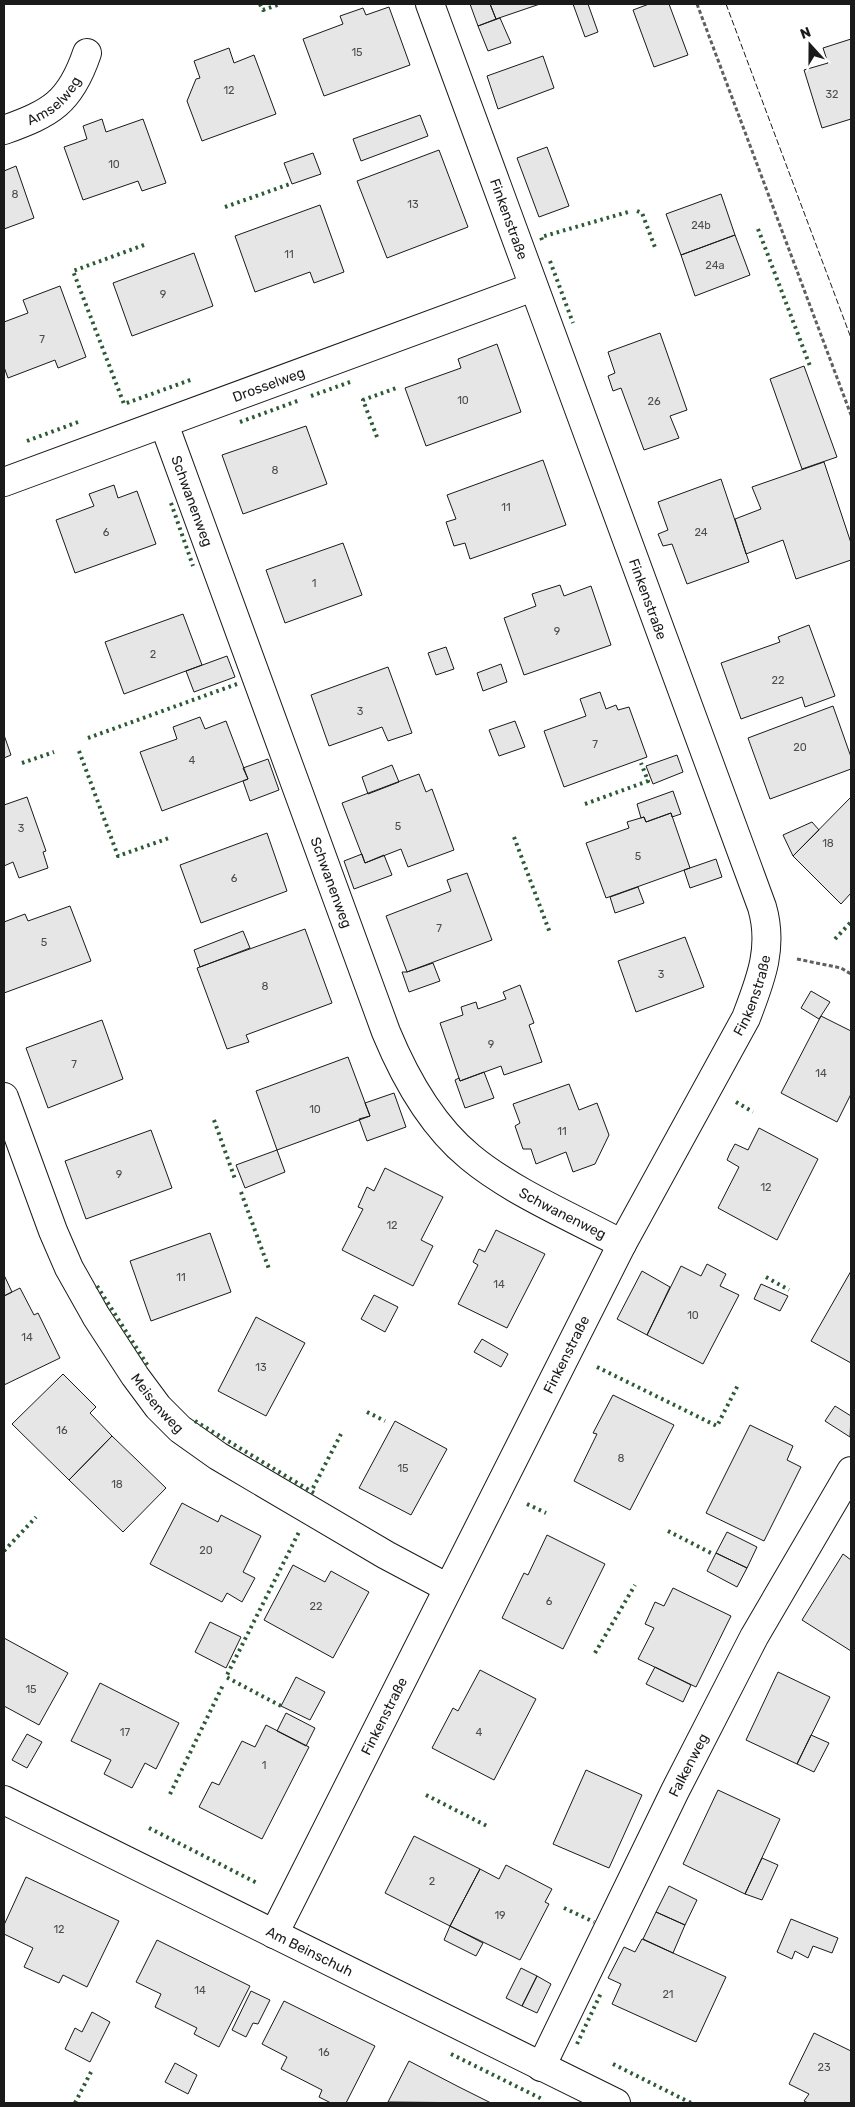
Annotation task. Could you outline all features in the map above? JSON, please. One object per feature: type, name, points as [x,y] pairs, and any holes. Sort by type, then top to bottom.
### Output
[{"type":"street","name":"Finkenstraße","points":[[274,1934],[622,1244],[746,1018],[761,980],[767,953],[767,931],[762,907],[430,4]]},
{"type":"street","name":"Amselweg","points":[[4,130],[31,120],[53,108],[74,83],[88,53]]},
{"type":"street","name":"Drosselweg","points":[[4,482],[533,286]]},
{"type":"street","name":"Schwanenweg","points":[[164,424],[382,1023],[403,1071],[439,1125],[469,1157],[505,1182],[622,1244]]},
{"type":"street","name":"Meisenweg","points":[[4,1097],[47,1216],[69,1268],[96,1316],[135,1376],[158,1407],[180,1429],[218,1456],[386,1555],[448,1588]]},
{"type":"street","name":"Falkenweg","points":[[541,2067],[675,1791],[731,1681],[763,1620],[851,1471]]},
{"type":"street","name":"Am Beinschuh","points":[[4,1800],[616,2103]]},
{"type":"path","points":[[697,4],[851,415]]},
{"type":"path","points":[[767,953],[841,968],[851,974]]},
{"type":"building","points":[[470,4],[490,4],[496,19],[478,26]]},
{"type":"building","points":[[490,4],[540,4],[496,19]]},
{"type":"building","points":[[573,4],[588,4],[598,32],[585,37]]},
{"type":"building","points":[[649,4],[669,4],[688,55],[654,67],[633,10]]},
{"type":"building","points":[[389,7],[410,65],[324,96],[303,39],[343,24],[340,16],[363,8],[366,15]]},
{"type":"building","points":[[500,18],[511,43],[488,51],[478,26]]},
{"type":"building","points":[[851,39],[851,119],[822,128],[804,70],[828,63],[823,48]]},
{"type":"building","points":[[229,48],[234,63],[254,55],[276,114],[202,141],[187,101],[196,79],[200,78],[194,61]]},
{"type":"building","points":[[543,56],[554,88],[498,109],[487,76]]},
{"type":"building","points":[[420,115],[428,136],[361,161],[353,139]]},
{"type":"building","points":[[102,119],[106,132],[143,119],[166,183],[142,191],[138,181],[83,200],[64,147],[87,139],[83,126]]},
{"type":"building","points":[[547,147],[569,206],[539,217],[517,158]]},
{"type":"building","points":[[439,150],[468,227],[387,258],[357,181]]},
{"type":"building","points":[[313,153],[321,174],[292,184],[284,163]]},
{"type":"building","points":[[16,166],[34,218],[4,229],[4,171]]},
{"type":"building","points":[[721,194],[735,235],[681,255],[666,214]]},
{"type":"building","points":[[320,205],[344,272],[314,283],[310,272],[255,292],[235,236]]},
{"type":"building","points":[[735,235],[750,275],[695,296],[681,255]]},
{"type":"building","points":[[194,253],[213,306],[132,336],[113,283]]},
{"type":"building","points":[[60,286],[86,357],[58,368],[55,360],[8,378],[4,367],[4,322],[28,313],[23,300]]},
{"type":"building","points":[[660,333],[687,410],[670,416],[679,438],[644,450],[621,388],[613,391],[608,376],[615,373],[608,352]]},
{"type":"building","points":[[497,344],[521,412],[426,446],[405,388],[461,368],[458,359]]},
{"type":"building","points":[[804,366],[837,457],[802,469],[770,379]]},
{"type":"building","points":[[306,426],[327,484],[243,514],[222,455]]},
{"type":"building","points":[[543,460],[566,525],[470,559],[465,543],[454,546],[446,522],[456,519],[447,495]]},
{"type":"building","points":[[824,462],[851,543],[851,560],[796,579],[783,540],[746,554],[735,519],[761,509],[752,487]]},
{"type":"building","points":[[721,479],[749,562],[687,584],[672,544],[663,546],[658,534],[668,530],[658,502]]},
{"type":"building","points":[[114,485],[118,498],[137,491],[156,544],[75,573],[56,520],[94,506],[89,494]]},
{"type":"building","points":[[343,543],[362,595],[285,623],[266,570]]},
{"type":"building","points":[[560,585],[564,596],[591,586],[611,645],[524,675],[504,618],[536,606],[532,594]]},
{"type":"building","points":[[183,614],[202,665],[124,694],[105,642]]},
{"type":"building","points":[[809,625],[835,696],[805,707],[802,697],[741,719],[721,663],[780,642],[778,637]]},
{"type":"building","points":[[446,647],[454,669],[436,675],[428,653]]},
{"type":"building","points":[[227,656],[235,677],[194,692],[186,671]]},
{"type":"building","points":[[501,664],[507,682],[483,691],[477,673]]},
{"type":"building","points":[[388,667],[412,733],[388,741],[382,727],[329,746],[311,695]]},
{"type":"building","points":[[600,692],[606,709],[616,705],[618,710],[629,707],[647,757],[564,787],[544,731],[586,716],[580,699]]},
{"type":"building","points":[[833,706],[851,757],[851,769],[770,799],[748,738]]},
{"type":"building","points":[[200,717],[205,729],[226,721],[248,779],[162,811],[140,752],[177,739],[173,727]]},
{"type":"building","points":[[515,721],[525,747],[499,756],[489,730]]},
{"type":"building","points":[[4,735],[11,755],[4,758]]},
{"type":"building","points":[[677,755],[683,772],[653,784],[646,766]]},
{"type":"building","points":[[268,759],[279,790],[250,801],[243,781],[248,779],[243,768]]},
{"type":"building","points":[[392,765],[399,782],[368,794],[362,777]]},
{"type":"building","points":[[419,774],[426,792],[432,789],[454,850],[408,867],[401,849],[365,863],[342,803]]},
{"type":"building","points":[[673,791],[681,814],[672,817],[671,813],[646,822],[644,817],[641,818],[637,804]]},
{"type":"building","points":[[27,797],[46,851],[43,852],[48,868],[19,878],[13,862],[4,866],[4,805]]},
{"type":"building","points":[[851,797],[851,893],[841,904],[793,856]]},
{"type":"building","points":[[671,813],[690,868],[606,898],[586,843],[629,828],[627,822],[644,817],[646,822]]},
{"type":"building","points":[[812,822],[819,830],[793,856],[783,835]]},
{"type":"building","points":[[267,833],[287,891],[201,923],[180,865]]},
{"type":"building","points":[[362,854],[365,863],[384,855],[392,875],[354,889],[344,861]]},
{"type":"building","points":[[716,859],[722,877],[690,888],[684,870]]},
{"type":"building","points":[[467,873],[492,940],[407,972],[386,916],[451,891],[447,880]]},
{"type":"building","points":[[638,887],[644,903],[615,913],[610,897]]},
{"type":"building","points":[[70,906],[91,961],[4,993],[4,922],[25,914],[28,921]]},
{"type":"building","points":[[305,929],[332,1003],[246,1035],[249,1042],[227,1049],[197,968]]},
{"type":"building","points":[[243,931],[250,948],[200,967],[194,950]]},
{"type":"building","points":[[685,937],[704,987],[636,1012],[618,961]]},
{"type":"building","points":[[433,963],[440,981],[409,992],[402,972]]},
{"type":"building","points":[[520,985],[534,1023],[529,1025],[542,1062],[504,1075],[501,1066],[460,1081],[440,1023],[463,1015],[461,1007],[476,1002],[478,1009],[506,999],[503,992]]},
{"type":"building","points":[[811,991],[830,1002],[819,1019],[801,1008]]},
{"type":"building","points":[[821,1016],[851,1031],[851,1094],[837,1122],[781,1093]]},
{"type":"building","points":[[102,1020],[123,1079],[48,1108],[26,1048]]},
{"type":"building","points":[[348,1057],[370,1116],[277,1150],[256,1091]]},
{"type":"building","points":[[484,1072],[494,1098],[465,1108],[455,1080],[459,1078],[460,1081]]},
{"type":"building","points":[[569,1084],[579,1110],[597,1103],[609,1135],[595,1164],[573,1172],[566,1152],[536,1164],[531,1149],[523,1149],[515,1126],[520,1123],[513,1104]]},
{"type":"building","points":[[394,1093],[406,1127],[367,1141],[359,1119],[370,1116],[365,1103]]},
{"type":"building","points":[[759,1128],[818,1159],[777,1240],[718,1208],[739,1167],[727,1160],[730,1153],[735,1144],[748,1150]]},
{"type":"building","points":[[151,1130],[172,1188],[86,1219],[65,1161]]},
{"type":"building","points":[[277,1150],[285,1172],[245,1188],[236,1165]]},
{"type":"building","points":[[385,1168],[443,1197],[421,1240],[433,1246],[413,1286],[342,1250],[363,1209],[358,1207],[367,1187],[374,1191]]},
{"type":"building","points":[[496,1230],[545,1254],[507,1328],[458,1304],[478,1265],[473,1262],[479,1249],[485,1252]]},
{"type":"building","points":[[210,1233],[231,1292],[151,1321],[130,1261]]},
{"type":"building","points":[[707,1264],[726,1274],[720,1286],[739,1295],[703,1364],[647,1335],[681,1266],[701,1276]]},
{"type":"building","points":[[642,1271],[670,1287],[647,1335],[617,1319]]},
{"type":"building","points":[[851,1271],[851,1363],[811,1341]]},
{"type":"building","points":[[4,1275],[12,1292],[4,1296]]},
{"type":"building","points":[[761,1284],[788,1296],[780,1311],[754,1299]]},
{"type":"building","points":[[20,1288],[34,1315],[38,1313],[60,1358],[4,1385],[4,1296]]},
{"type":"building","points":[[374,1295],[398,1307],[385,1332],[361,1319]]},
{"type":"building","points":[[256,1317],[305,1343],[266,1416],[218,1391]]},
{"type":"building","points":[[482,1339],[508,1354],[501,1367],[474,1352]]},
{"type":"building","points":[[63,1374],[96,1407],[90,1413],[112,1436],[69,1480],[12,1424]]},
{"type":"building","points":[[613,1395],[674,1425],[630,1510],[574,1481],[597,1434],[593,1433]]},
{"type":"building","points":[[835,1406],[851,1416],[850,1437],[825,1421]]},
{"type":"building","points":[[395,1421],[447,1449],[411,1515],[359,1488]]},
{"type":"building","points":[[750,1425],[793,1446],[787,1460],[801,1467],[764,1541],[706,1513]]},
{"type":"building","points":[[112,1436],[166,1488],[123,1532],[69,1480]]},
{"type":"building","points":[[182,1503],[218,1522],[221,1515],[261,1536],[243,1572],[255,1578],[242,1602],[227,1593],[222,1602],[150,1564]]},
{"type":"building","points":[[727,1532],[757,1547],[747,1568],[716,1553]]},
{"type":"building","points":[[547,1535],[605,1564],[563,1649],[502,1618],[524,1573],[528,1575]]},
{"type":"building","points":[[716,1553],[747,1568],[737,1587],[707,1571]]},
{"type":"building","points":[[843,1554],[851,1560],[851,1651],[802,1620]]},
{"type":"building","points":[[293,1565],[325,1582],[331,1571],[369,1592],[333,1658],[264,1620]]},
{"type":"building","points":[[673,1588],[731,1616],[696,1687],[638,1659],[654,1628],[645,1624],[655,1602],[664,1606]]},
{"type":"building","points":[[210,1622],[241,1637],[226,1668],[195,1652]]},
{"type":"building","points":[[4,1638],[68,1673],[39,1725],[4,1706]]},
{"type":"building","points":[[655,1667],[691,1685],[683,1702],[646,1684]]},
{"type":"building","points":[[480,1670],[536,1699],[494,1780],[432,1748],[453,1708],[458,1711]]},
{"type":"building","points":[[778,1672],[830,1697],[797,1764],[746,1740]]},
{"type":"building","points":[[296,1677],[325,1692],[310,1720],[281,1706]]},
{"type":"building","points":[[100,1683],[179,1723],[156,1769],[145,1763],[132,1788],[104,1774],[111,1760],[71,1741]]},
{"type":"building","points":[[286,1713],[315,1728],[306,1746],[277,1731]]},
{"type":"building","points":[[266,1725],[309,1747],[262,1839],[199,1807],[212,1782],[219,1785],[242,1741],[255,1747]]},
{"type":"building","points":[[27,1734],[42,1742],[27,1768],[12,1760]]},
{"type":"building","points":[[811,1735],[829,1743],[814,1772],[797,1764]]},
{"type":"building","points":[[586,1770],[642,1795],[609,1868],[553,1844]]},
{"type":"building","points":[[718,1790],[780,1819],[745,1894],[683,1864]]},
{"type":"building","points":[[414,1836],[480,1869],[450,1926],[385,1893]]},
{"type":"building","points":[[762,1858],[778,1865],[762,1900],[745,1894]]},
{"type":"building","points":[[506,1865],[552,1889],[545,1902],[549,1904],[520,1960],[450,1926],[480,1869],[499,1879]]},
{"type":"building","points":[[26,1877],[119,1921],[87,1987],[63,1975],[59,1983],[24,1967],[33,1948],[4,1934],[4,1925]]},
{"type":"building","points":[[669,1886],[697,1900],[685,1925],[656,1912]]},
{"type":"building","points":[[656,1912],[685,1925],[673,1953],[643,1939]]},
{"type":"building","points":[[791,1919],[838,1938],[832,1953],[813,1946],[808,1958],[795,1951],[792,1959],[777,1952]]},
{"type":"building","points":[[450,1926],[483,1943],[476,1956],[444,1940]]},
{"type":"building","points":[[642,1939],[726,1977],[696,2042],[612,2004],[621,1984],[608,1978],[624,1947],[635,1952]]},
{"type":"building","points":[[157,1940],[250,1986],[219,2047],[194,2034],[197,2028],[155,2007],[161,1994],[136,1982]]},
{"type":"building","points":[[521,1968],[537,1976],[522,2006],[506,1998]]},
{"type":"building","points":[[537,1976],[551,1984],[537,2013],[522,2006]]},
{"type":"building","points":[[251,1991],[270,2000],[258,2024],[253,2023],[246,2037],[232,2030]]},
{"type":"building","points":[[284,2001],[375,2046],[346,2103],[331,2103],[319,2097],[322,2090],[281,2069],[287,2057],[262,2044]]},
{"type":"building","points":[[92,2012],[110,2022],[90,2062],[65,2049],[75,2028],[82,2032]]},
{"type":"building","points":[[814,2033],[851,2051],[851,2103],[808,2103],[804,2101],[809,2094],[789,2084]]},
{"type":"building","points":[[409,2061],[459,2087],[491,2103],[388,2102]]},
{"type":"building","points":[[175,2063],[197,2075],[188,2094],[165,2082]]},
{"type":"hedge","points":[[260,4],[263,10],[280,4]]},
{"type":"hedge","points":[[225,207],[290,184]]},
{"type":"hedge","points":[[637,211],[642,213],[656,250]]},
{"type":"hedge","points":[[542,240],[541,237],[628,212]]},
{"type":"hedge","points":[[758,229],[810,366]]},
{"type":"hedge","points":[[144,245],[73,271],[124,404],[193,379]]},
{"type":"hedge","points":[[550,261],[573,323]]},
{"type":"hedge","points":[[311,396],[350,382]]},
{"type":"hedge","points":[[377,437],[363,400],[399,387]]},
{"type":"hedge","points":[[240,422],[300,400]]},
{"type":"hedge","points":[[27,441],[78,422]]},
{"type":"hedge","points":[[171,503],[193,566]]},
{"type":"hedge","points":[[88,738],[237,684]]},
{"type":"hedge","points":[[79,751],[118,856],[169,838]]},
{"type":"hedge","points":[[22,763],[54,752]]},
{"type":"hedge","points":[[585,804],[648,781],[641,763]]},
{"type":"hedge","points":[[514,837],[550,933]]},
{"type":"hedge","points":[[835,939],[851,922]]},
{"type":"hedge","points":[[736,1102],[753,1112]]},
{"type":"hedge","points":[[214,1120],[235,1179]]},
{"type":"hedge","points":[[241,1192],[269,1269]]},
{"type":"hedge","points":[[766,1277],[789,1290]]},
{"type":"hedge","points":[[97,1286],[148,1366]]},
{"type":"hedge","points":[[597,1367],[717,1426],[739,1383]]},
{"type":"hedge","points":[[367,1412],[385,1421]]},
{"type":"hedge","points":[[195,1421],[314,1493]]},
{"type":"hedge","points":[[313,1488],[341,1434]]},
{"type":"hedge","points":[[527,1504],[546,1513]]},
{"type":"hedge","points":[[4,1551],[36,1517]]},
{"type":"hedge","points":[[281,1706],[226,1677],[300,1530]]},
{"type":"hedge","points":[[668,1531],[713,1554]]},
{"type":"hedge","points":[[595,1653],[635,1585]]},
{"type":"hedge","points":[[170,1794],[224,1683]]},
{"type":"hedge","points":[[426,1795],[487,1826]]},
{"type":"hedge","points":[[149,1828],[259,1884]]},
{"type":"hedge","points":[[564,1908],[594,1922]]},
{"type":"hedge","points":[[577,2044],[601,1993]]},
{"type":"hedge","points":[[451,2054],[542,2099]]},
{"type":"hedge","points":[[613,2064],[691,2103]]},
{"type":"hedge","points":[[75,2103],[91,2072]]},
{"type":"fence","points":[[726,4],[851,338]]}]
